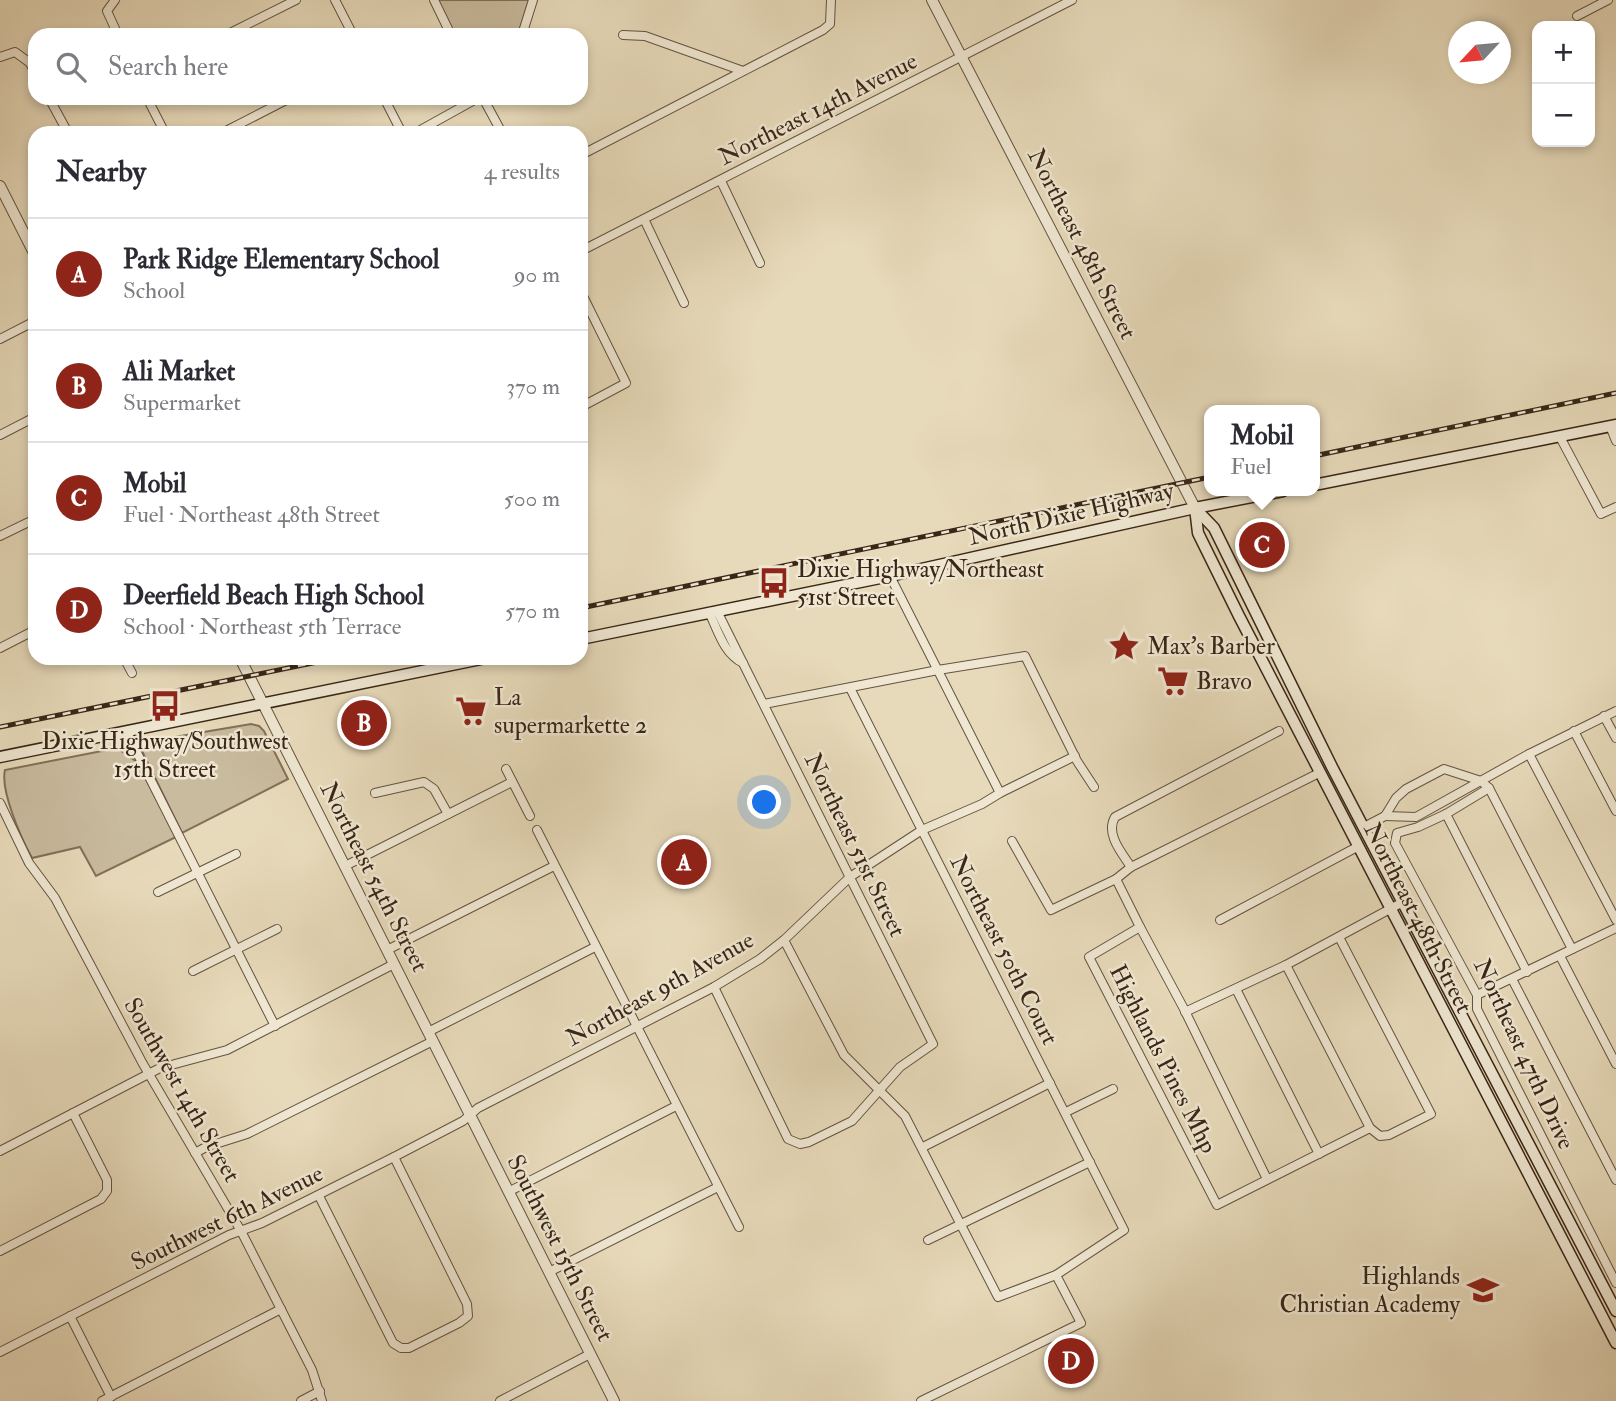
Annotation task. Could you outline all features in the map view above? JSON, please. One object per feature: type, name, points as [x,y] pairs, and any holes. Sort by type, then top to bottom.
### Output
[{"type":"main road","points":[[1320,484],[1613,426]]},
{"type":"main road","name":"North Dixie Highway","points":[[588,638],[890,576],[1257,496]]},
{"type":"main road","name":"Northeast 48th Street","points":[[1195,508],[1198,533],[1319,773],[1614,1335]]},
{"type":"main road","name":"Northeast 48th Street","points":[[1195,508],[1214,528],[1364,828],[1616,1311]]},
{"type":"main road","points":[[0,757],[452,665]]},
{"type":"main road","points":[[1310,755],[1321,768],[1350,822],[1355,827],[1364,828]]},
{"type":"street","points":[[115,0],[107,11],[115,28]]},
{"type":"street","points":[[240,28],[296,0]]},
{"type":"street","points":[[335,0],[349,28]]},
{"type":"street","points":[[434,0],[448,28]]},
{"type":"street","points":[[524,28],[533,0]]},
{"type":"street","points":[[588,151],[823,30],[830,23],[831,0]]},
{"type":"street","name":"Northeast 48th Street","points":[[932,0],[1195,508]]},
{"type":"street","name":"Northeast 14th Avenue","points":[[588,247],[1072,0]]},
{"type":"street","points":[[1577,16],[1608,0]]},
{"type":"street","points":[[623,35],[645,36],[743,71]]},
{"type":"street","points":[[0,57],[15,52],[28,62]]},
{"type":"street","points":[[53,105],[64,126]]},
{"type":"street","points":[[151,105],[161,126]]},
{"type":"street","points":[[236,126],[276,105]]},
{"type":"street","points":[[388,105],[398,126]]},
{"type":"street","points":[[428,126],[465,105]]},
{"type":"street","points":[[487,105],[498,126]]},
{"type":"street","points":[[721,181],[760,263]]},
{"type":"street","points":[[0,186],[28,241]]},
{"type":"street","points":[[644,219],[684,303]]},
{"type":"street","points":[[588,306],[626,383],[588,403]]},
{"type":"street","points":[[0,339],[28,325]]},
{"type":"street","points":[[0,435],[28,421]]},
{"type":"street","points":[[1613,426],[1616,441]]},
{"type":"street","points":[[1560,437],[1601,514],[1616,507]]},
{"type":"street","points":[[0,536],[28,522]]},
{"type":"street","points":[[890,576],[1000,793]]},
{"type":"street","name":"Northeast 51st Street","points":[[713,612],[726,648],[734,658],[743,663],[933,1044],[900,1067],[880,1091]]},
{"type":"street","points":[[0,648],[28,634]]},
{"type":"street","points":[[764,704],[1025,656],[1075,756],[1094,787]]},
{"type":"street","points":[[128,665],[132,673]]},
{"type":"street","name":"Northeast 54th Street","points":[[243,665],[469,1114]]},
{"type":"street","name":"Northeast 50th Court","points":[[850,688],[1124,1230],[1056,1275]]},
{"type":"street","points":[[1385,816],[1416,817],[1529,754],[1616,710]]},
{"type":"street","points":[[1604,716],[1616,738]]},
{"type":"street","points":[[126,731],[275,1026]]},
{"type":"street","points":[[1131,867],[1112,831],[1111,823],[1115,817],[1279,731]]},
{"type":"street","points":[[1574,731],[1616,811]]},
{"type":"street","points":[[1529,754],[1616,920]]},
{"type":"street","name":"Northeast 9th Avenue","points":[[469,1114],[713,987],[761,959],[785,940],[850,877],[922,830],[982,804],[1075,756]]},
{"type":"street","points":[[506,769],[530,816]]},
{"type":"street","points":[[1364,828],[1385,816],[1396,798],[1406,789],[1444,769],[1481,780],[1489,788],[1572,949]]},
{"type":"street","points":[[1012,841],[1051,910],[1319,773]]},
{"type":"street","points":[[375,793],[424,782],[434,789],[447,814]]},
{"type":"street","points":[[345,866],[512,782]]},
{"type":"street","points":[[1489,788],[1446,814],[1527,971]]},
{"type":"street","name":"Southwest 14th Street","points":[[0,803],[29,863],[55,898],[149,1074],[241,1231],[281,1309],[320,1391],[322,1401]]},
{"type":"street","name":"Northeast 47th Drive","points":[[1446,814],[1397,833],[1395,843],[1478,995],[1477,1009],[1616,1283]]},
{"type":"street","points":[[537,830],[738,1227]]},
{"type":"street","points":[[1220,920],[1357,847]]},
{"type":"street","points":[[158,892],[236,854]]},
{"type":"street","points":[[387,950],[554,866]]},
{"type":"street","name":"Highlands Pines Mhp","points":[[1116,879],[1140,927],[1089,957],[1217,1205],[1267,1179]]},
{"type":"street","points":[[1185,1012],[1286,965],[1403,902]]},
{"type":"street","points":[[1140,927],[1267,1179],[1370,1128]]},
{"type":"street","points":[[1478,995],[1616,928]]},
{"type":"street","points":[[193,971],[277,929]]},
{"type":"street","points":[[1286,965],[1370,1128],[1380,1136],[1389,1135],[1430,1114],[1339,937]]},
{"type":"street","points":[[785,940],[844,1055],[905,1116],[998,1297],[1056,1275],[1081,1323],[920,1401]]},
{"type":"street","points":[[195,1153],[247,1134],[595,947]]},
{"type":"street","points":[[1559,956],[1616,1062]]},
{"type":"street","points":[[0,1151],[149,1074],[172,1064],[227,1050],[394,964]]},
{"type":"street","points":[[1512,979],[1616,1180]]},
{"type":"street","points":[[713,987],[788,1139],[800,1144],[809,1142],[852,1121],[880,1091]]},
{"type":"street","points":[[1236,989],[1319,1154]]},
{"type":"street","points":[[923,1147],[1050,1083]]},
{"type":"street","points":[[1066,1112],[1113,1089]]},
{"type":"street","points":[[509,1192],[676,1106]]},
{"type":"street","points":[[0,1251],[101,1199],[107,1191],[107,1180],[73,1113]]},
{"type":"street","name":"Southwest 6th Avenue","points":[[0,1352],[241,1231],[319,1196],[463,1121],[469,1114]]},
{"type":"street","name":"Southwest 15th Street","points":[[469,1114],[614,1401]]},
{"type":"street","points":[[319,1196],[393,1343],[401,1348],[409,1348],[460,1323],[468,1316],[467,1304],[394,1157]]},
{"type":"street","points":[[928,1240],[1090,1162]]},
{"type":"street","points":[[549,1272],[718,1187]]},
{"type":"street","points":[[102,1401],[281,1309]]},
{"type":"street","points":[[70,1317],[111,1396]]},
{"type":"street","points":[[500,1401],[590,1354]]},
{"type":"street","points":[[301,1401],[320,1391]]},
{"type":"shaded area","points":[[436,0],[529,0],[520,28],[450,28]]},
{"type":"shaded area","points":[[251,724],[264,731],[288,779],[182,833],[142,751],[151,741]]},
{"type":"shaded area","points":[[117,748],[137,762],[176,837],[96,876],[80,847],[32,858],[8,801],[5,770]]},
{"type":"railway","points":[[1320,455],[1616,393]]},
{"type":"railway","points":[[588,607],[1204,478]]},
{"type":"railway","points":[[0,727],[303,665]]},
{"type":"place","name":"Mobil","points":[[1262,545]]},
{"type":"place","name":"Dixie Highway/Northeast 51st Street","points":[[774,583]]},
{"type":"place","name":"Max’s Barber","points":[[1124,646]]},
{"type":"place","name":"Bravo","points":[[1173,681]]},
{"type":"place","name":"Dixie Highway/Southwest 15th Street","points":[[165,706]]},
{"type":"place","name":"La supermarkette 2","points":[[471,711]]},
{"type":"place","name":"Ali Market","points":[[364,723]]},
{"type":"place","name":"Park Ridge Elementary School","points":[[684,862]]},
{"type":"place","name":"Highlands Christian Academy","points":[[1483,1290]]},
{"type":"place","name":"Deerfield Beach High School","points":[[1071,1361]]}]
